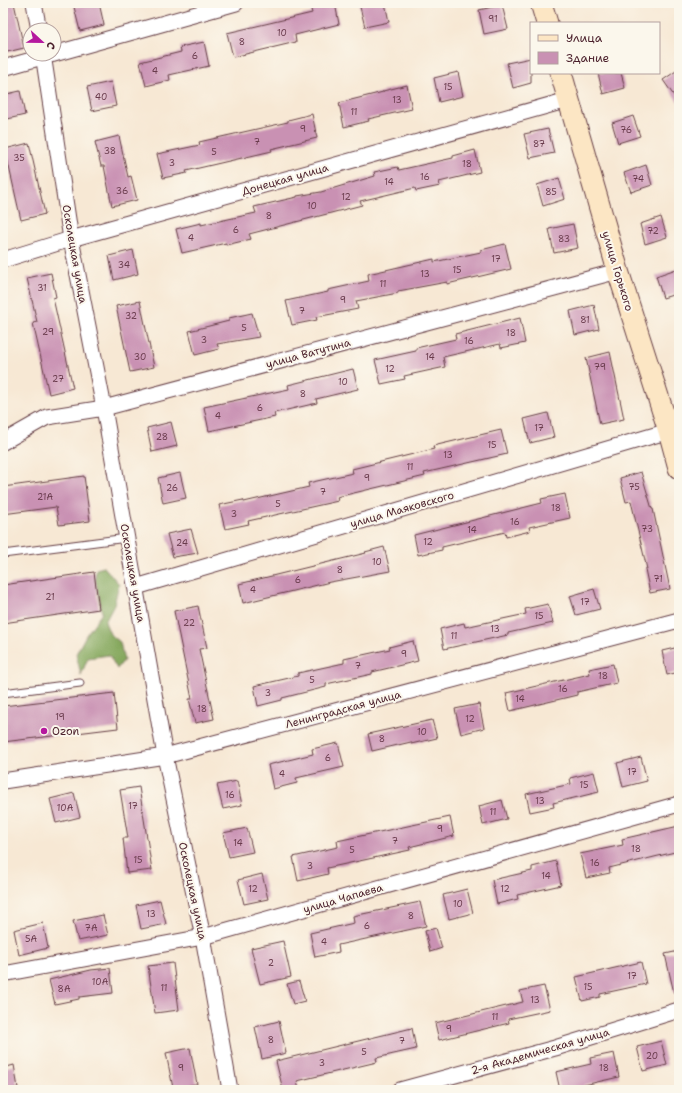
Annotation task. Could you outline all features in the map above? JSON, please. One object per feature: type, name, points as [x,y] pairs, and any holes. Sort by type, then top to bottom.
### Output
[{"type":"street","points":[[34,3],[38,22]]},
{"type":"street","points":[[62,51],[236,3]]},
{"type":"street","points":[[541,3],[547,22]]},
{"type":"street","points":[[3,68],[24,62]]},
{"type":"street","name":"Осколецкая улица","points":[[50,62],[71,239],[104,408],[165,756],[203,937],[230,1090]]},
{"type":"street","name":"улица Горького","points":[[561,74],[618,271],[678,457]]},
{"type":"street","name":"Донецкая улица","points":[[3,260],[71,239],[568,100]]},
{"type":"street","name":"улица Ватутина","points":[[3,442],[47,417],[104,408],[618,271]]},
{"type":"street","name":"улица Маяковского","points":[[136,587],[669,431]]},
{"type":"street","name":"Ленинградская улица","points":[[3,781],[165,756],[679,620]]},
{"type":"street","name":"улица Чапаева","points":[[3,974],[203,937],[679,804]]},
{"type":"street","name":"2-я Академическая улица","points":[[400,1090],[554,1048],[679,1010]]},
{"type":"lane","points":[[3,554],[127,538]]},
{"type":"lane","points":[[3,693],[80,683]]},
{"type":"green space","points":[[104,567],[119,584],[114,605],[105,622],[110,634],[120,642],[124,660],[117,669],[109,655],[88,658],[81,675],[76,654],[86,635],[102,613],[95,578],[96,569]]},
{"type":"building","points":[[3,3],[14,3],[22,39],[22,48],[3,53]]},
{"type":"building","points":[[99,3],[104,25],[80,31],[74,7]]},
{"type":"building","points":[[322,3],[335,3],[339,24],[295,35],[296,42],[233,57],[227,33],[312,13],[310,6]]},
{"type":"building","points":[[359,3],[385,3],[389,22],[365,27]]},
{"type":"building","points":[[502,5],[508,29],[484,34],[479,10]]},
{"type":"building","points":[[204,42],[209,66],[169,75],[170,80],[146,86],[140,62],[181,52],[180,47]]},
{"type":"building","points":[[530,58],[531,83],[513,88],[507,63]]},
{"type":"building","points":[[679,69],[679,103],[663,80]]},
{"type":"building","points":[[458,72],[463,96],[439,102],[434,78]]},
{"type":"building","points":[[598,74],[621,74],[625,88],[603,94]]},
{"type":"building","points":[[111,82],[116,106],[92,111],[87,87]]},
{"type":"building","points":[[407,85],[412,109],[368,119],[369,121],[344,127],[339,103]]},
{"type":"building","points":[[20,91],[25,115],[3,120],[3,95]]},
{"type":"building","points":[[312,114],[317,138],[271,149],[272,151],[186,171],[187,173],[163,178],[157,154],[200,145],[199,142],[288,122],[288,120]]},
{"type":"building","points":[[633,116],[640,136],[618,143],[612,123]]},
{"type":"building","points":[[548,129],[554,153],[530,158],[524,134]]},
{"type":"building","points":[[119,136],[128,177],[131,176],[137,200],[112,206],[104,166],[101,166],[95,142]]},
{"type":"building","points":[[29,143],[45,214],[21,220],[5,149]]},
{"type":"building","points":[[475,150],[480,172],[439,182],[440,186],[416,191],[415,188],[360,201],[362,205],[249,234],[251,239],[182,253],[176,229],[256,213],[254,207],[297,196],[321,192],[375,176],[374,172],[398,167],[399,170],[453,158],[453,156]]},
{"type":"building","points":[[646,165],[652,185],[631,192],[624,173]]},
{"type":"building","points":[[559,178],[565,199],[543,206],[537,185]]},
{"type":"building","points":[[661,217],[667,237],[645,244],[640,224]]},
{"type":"building","points":[[573,224],[578,248],[554,253],[549,229]]},
{"type":"building","points":[[505,244],[511,269],[447,284],[447,282],[398,291],[398,293],[356,301],[358,309],[316,317],[317,320],[292,325],[286,301],[369,281],[368,274],[434,259],[434,262],[481,252],[481,250]]},
{"type":"building","points":[[133,250],[138,274],[114,280],[109,256]]},
{"type":"building","points":[[679,268],[679,293],[663,298],[656,276]]},
{"type":"building","points":[[51,273],[56,297],[53,298],[73,388],[49,394],[33,323],[37,322],[27,278]]},
{"type":"building","points":[[140,301],[154,367],[130,372],[116,306]]},
{"type":"building","points":[[594,305],[599,329],[575,335],[570,311]]},
{"type":"building","points":[[252,313],[259,337],[217,344],[219,349],[195,355],[189,331],[229,321],[229,318]]},
{"type":"building","points":[[520,318],[525,343],[501,348],[500,344],[443,357],[445,367],[404,376],[405,379],[381,384],[375,360],[416,351],[416,348],[456,339],[455,334]]},
{"type":"building","points":[[610,352],[624,419],[600,424],[586,358]]},
{"type":"building","points":[[353,369],[358,389],[316,399],[317,403],[274,413],[275,417],[209,431],[204,407],[289,389],[288,385]]},
{"type":"building","points":[[548,413],[554,437],[530,443],[524,419]]},
{"type":"building","points":[[171,422],[177,446],[152,452],[147,428]]},
{"type":"building","points":[[501,430],[507,454],[424,473],[425,476],[337,497],[338,501],[248,521],[249,524],[225,529],[219,505],[243,500],[244,502],[309,487],[308,483],[353,473],[352,469],[434,449],[433,446]]},
{"type":"building","points":[[641,472],[653,509],[670,589],[650,593],[645,569],[647,569],[631,501],[626,502],[620,478]]},
{"type":"building","points":[[180,473],[186,498],[163,503],[158,478]]},
{"type":"building","points":[[84,476],[90,521],[59,525],[56,507],[3,514],[3,487]]},
{"type":"building","points":[[565,494],[570,518],[529,527],[530,531],[506,537],[505,532],[442,547],[442,550],[418,555],[414,535],[542,503],[541,499]]},
{"type":"building","points":[[191,529],[198,553],[173,557],[167,534]]},
{"type":"building","points":[[384,547],[390,571],[330,582],[243,603],[239,584],[366,553],[365,552]]},
{"type":"building","points":[[94,572],[99,609],[3,623],[3,585]]},
{"type":"building","points":[[594,589],[600,609],[576,615],[570,596]]},
{"type":"building","points":[[548,604],[553,623],[508,633],[508,635],[444,649],[440,629],[464,623],[465,627],[526,614],[525,609]]},
{"type":"building","points":[[198,606],[207,648],[199,649],[214,719],[195,723],[189,699],[192,699],[174,611]]},
{"type":"building","points":[[413,641],[418,661],[372,672],[372,674],[326,684],[326,687],[282,698],[282,700],[258,706],[254,686],[298,676],[298,673],[344,663],[344,659],[390,649],[389,647]]},
{"type":"building","points":[[679,647],[679,672],[667,675],[662,651]]},
{"type":"building","points":[[613,664],[617,683],[577,692],[577,695],[510,711],[506,693],[590,674],[589,669]]},
{"type":"building","points":[[114,693],[118,728],[3,742],[3,706]]},
{"type":"building","points":[[479,704],[484,728],[461,734],[455,709]]},
{"type":"building","points":[[432,720],[437,738],[372,751],[368,734]]},
{"type":"building","points":[[338,743],[344,767],[296,778],[297,783],[273,789],[268,765],[313,754],[312,749]]},
{"type":"building","points":[[641,757],[647,781],[623,787],[617,763]]},
{"type":"building","points":[[594,772],[599,792],[553,803],[554,807],[530,812],[526,794],[571,784],[570,778]]},
{"type":"building","points":[[237,781],[242,805],[223,809],[217,785]]},
{"type":"building","points":[[139,787],[152,870],[127,873],[123,838],[128,838],[120,790]]},
{"type":"building","points":[[74,793],[80,817],[56,823],[50,799]]},
{"type":"building","points":[[502,800],[507,819],[483,825],[479,806]]},
{"type":"building","points":[[450,817],[454,836],[409,847],[410,850],[327,868],[328,874],[298,881],[293,857],[338,847],[337,841]]},
{"type":"building","points":[[679,826],[679,851],[609,868],[610,873],[586,878],[580,854],[623,845],[622,839]]},
{"type":"building","points":[[247,828],[253,852],[229,857],[223,833]]},
{"type":"building","points":[[556,861],[561,885],[517,895],[518,899],[497,904],[492,880],[532,871],[532,867]]},
{"type":"building","points":[[262,874],[268,899],[244,904],[238,880]]},
{"type":"building","points":[[467,889],[473,913],[449,919],[443,895]]},
{"type":"building","points":[[160,900],[166,924],[141,929],[136,905]]},
{"type":"building","points":[[420,902],[426,926],[338,945],[339,952],[315,957],[310,933],[354,923],[353,916]]},
{"type":"building","points":[[103,915],[108,935],[78,941],[73,921]]},
{"type":"building","points":[[43,923],[48,948],[19,955],[14,930]]},
{"type":"building","points":[[436,928],[442,948],[430,952],[425,931]]},
{"type":"building","points":[[283,941],[291,977],[260,984],[251,948]]},
{"type":"building","points":[[679,951],[679,992],[674,993],[665,954]]},
{"type":"building","points":[[641,962],[646,984],[600,994],[600,997],[582,1001],[576,977]]},
{"type":"building","points":[[173,963],[179,1010],[155,1013],[148,966]]},
{"type":"building","points":[[110,968],[113,993],[79,997],[79,999],[55,1004],[49,980],[91,970]]},
{"type":"building","points":[[299,981],[305,1001],[293,1004],[287,984]]},
{"type":"building","points":[[544,986],[550,1010],[508,1019],[509,1023],[439,1040],[435,1023],[523,1002],[520,991]]},
{"type":"building","points":[[279,1021],[286,1053],[262,1059],[255,1027]]},
{"type":"building","points":[[412,1028],[416,1049],[376,1058],[377,1062],[297,1081],[299,1090],[283,1090],[276,1061]]},
{"type":"building","points":[[661,1041],[667,1065],[643,1071],[637,1047]]},
{"type":"building","points":[[190,1048],[197,1084],[173,1088],[166,1053]]},
{"type":"building","points":[[614,1053],[619,1077],[584,1085],[585,1090],[560,1090],[556,1072],[591,1064],[590,1058]]},
{"type":"building","points":[[14,1065],[18,1088],[3,1090],[3,1068]]},
{"type":"place","name":"Ozon","points":[[44,731]]}]
